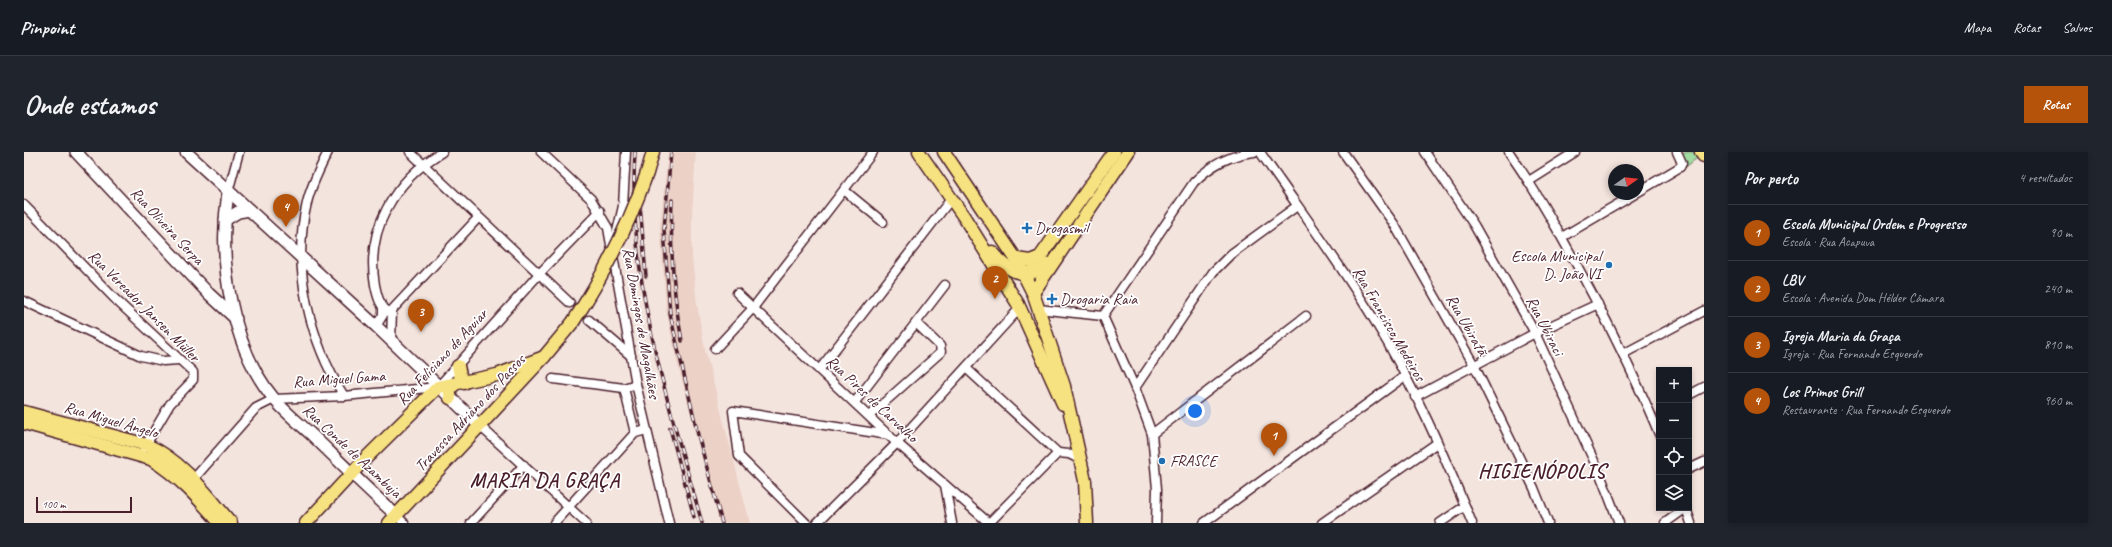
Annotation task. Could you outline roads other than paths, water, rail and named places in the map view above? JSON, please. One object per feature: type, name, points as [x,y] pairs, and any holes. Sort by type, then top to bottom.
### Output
[{"type":"main road","name":"Travessa Adriano dos Passos","points":[[396,520],[544,357],[573,322],[616,249],[632,215],[653,152]]},
{"type":"main road","points":[[919,152],[964,217],[999,261],[1024,274],[1040,270],[1054,261]]},
{"type":"main road","points":[[1016,259],[1030,261],[1040,256],[1114,152]]},
{"type":"main road","points":[[1033,293],[1128,152]]},
{"type":"main road","points":[[930,168],[936,169],[944,167],[945,155]]},
{"type":"main road","points":[[945,155],[1016,259],[1033,293],[1064,386],[1071,421],[1073,449],[1081,460],[1085,481],[1087,523]]},
{"type":"main road","points":[[964,217],[1020,308],[1071,421]]},
{"type":"main road","name":"Rua Miguel Gama","points":[[438,387],[460,384],[516,369],[544,357]]},
{"type":"main road","points":[[450,398],[450,389],[460,384],[458,366]]},
{"type":"main road","name":"Rua Feliciano de Aguiar","points":[[306,523],[351,473],[438,387]]},
{"type":"main road","name":"Rua Miguel Ângelo","points":[[24,412],[144,450],[166,468],[191,482],[232,523]]},
{"type":"main road","name":"Rua Miguel Ângelo","points":[[24,423],[144,450]]},
{"type":"main road","name":"Rua Miguel Ângelo","points":[[191,482],[220,523]]},
{"type":"street","name":"Rua Oliveira Serpa","points":[[76,152],[209,294],[236,319]]},
{"type":"street","points":[[186,152],[376,326],[438,387],[586,523]]},
{"type":"street","name":"Rua Conde de Azambuja","points":[[239,152],[228,192],[225,220],[226,268],[229,293],[248,356],[274,400],[351,473],[396,520]]},
{"type":"street","points":[[328,152],[307,202],[302,236],[302,258],[307,302],[317,342],[327,368],[344,396]]},
{"type":"street","points":[[410,152],[478,218],[570,303]]},
{"type":"street","points":[[376,326],[383,315],[383,308],[376,290],[373,274],[378,228],[395,193],[423,164],[442,152]]},
{"type":"street","name":"Rua Domingos de Magalhães","points":[[541,152],[591,199],[600,211],[608,228],[636,384],[669,523]]},
{"type":"street","points":[[612,246],[620,224],[623,206],[626,152]]},
{"type":"street","points":[[715,349],[753,308],[873,152]]},
{"type":"street","points":[[1103,316],[1194,182],[1204,172],[1220,161],[1233,156],[1254,152]]},
{"type":"street","name":"Rua Francisco Medeiros","points":[[1260,152],[1352,284],[1415,397],[1472,523]]},
{"type":"street","name":"Rua Ubiratã","points":[[1343,152],[1394,224],[1474,365],[1534,488],[1548,523]]},
{"type":"street","name":"Rua Ubiraci","points":[[1425,152],[1474,225],[1535,333],[1600,474],[1619,523]]},
{"type":"street","points":[[1509,152],[1529,181],[1562,237],[1598,304],[1656,426]]},
{"type":"street","points":[[1529,181],[1575,152]]},
{"type":"street","points":[[1644,188],[1680,167],[1682,163],[1676,152]]},
{"type":"street","points":[[844,190],[883,222]]},
{"type":"street","points":[[820,369],[951,199]]},
{"type":"street","points":[[1562,237],[1625,200]]},
{"type":"street","name":"Rua Vereador Jansen Müller","points":[[24,204],[116,300],[193,372],[193,380],[170,404],[144,450]]},
{"type":"street","points":[[1135,388],[1213,272],[1231,254],[1297,206]]},
{"type":"street","points":[[225,220],[238,212],[249,210]]},
{"type":"street","name":"Rua Feliciano de Aguiar","points":[[438,387],[539,274],[600,211]]},
{"type":"street","points":[[391,341],[391,313],[478,218]]},
{"type":"street","points":[[855,402],[945,285]]},
{"type":"street","name":"Rua Pires de Carvalho","points":[[737,293],[889,435],[989,523]]},
{"type":"street","points":[[24,301],[141,356],[163,361],[180,360]]},
{"type":"street","points":[[1415,397],[1535,333],[1598,304]]},
{"type":"street","points":[[383,308],[391,313]]},
{"type":"street","points":[[817,523],[897,442],[1020,308]]},
{"type":"street","points":[[1038,309],[1103,316]]},
{"type":"street","points":[[1623,354],[1704,311]]},
{"type":"street","points":[[1103,316],[1135,388],[1152,434],[1157,489],[1156,523]]},
{"type":"street","points":[[1152,434],[1306,316]]},
{"type":"street","points":[[589,320],[631,356]]},
{"type":"street","points":[[869,416],[941,352],[940,346],[916,323]]},
{"type":"street","points":[[966,368],[1058,453]]},
{"type":"street","points":[[1204,523],[1404,376]]},
{"type":"street","points":[[553,379],[624,388],[636,384]]},
{"type":"street","name":"Rua Miguel Gama","points":[[274,400],[344,396],[438,387]]},
{"type":"street","points":[[1692,393],[1704,387]]},
{"type":"street","points":[[624,388],[636,433]]},
{"type":"street","points":[[191,482],[256,408],[274,400]]},
{"type":"street","points":[[806,523],[741,458],[737,448],[732,413],[735,410],[889,435]]},
{"type":"street","points":[[1651,414],[1656,412]]},
{"type":"street","points":[[554,523],[636,433],[647,430]]},
{"type":"street","points":[[1322,523],[1436,443]]},
{"type":"street","points":[[989,523],[1058,453],[1073,449]]},
{"type":"street","points":[[1692,468],[1704,462]]},
{"type":"street","points":[[471,523],[524,465]]},
{"type":"street","points":[[945,484],[952,523]]},
{"type":"street","points":[[1440,523],[1465,506]]},
{"type":"street","points":[[1665,523],[1682,511]]},
{"type":"street","points":[[1687,511],[1691,523]]},
{"type":"railway","points":[[635,152],[634,200],[637,247],[644,294],[664,386],[702,523]]},
{"type":"railway","points":[[671,152],[664,229],[670,314],[698,435],[722,523]]},
{"type":"railway","points":[[672,200],[671,235],[673,270],[676,306],[682,341]]},
{"type":"railway","points":[[640,204],[646,276]]},
{"type":"railway","points":[[670,428],[694,517]]},
{"type":"place","name":"Los Primos Grill","points":[[286,227]]},
{"type":"place","name":"Drogasmil","points":[[1027,228]]},
{"type":"place","name":"Escola Municipal D. João VI","points":[[1609,265]]},
{"type":"place","name":"LBV","points":[[995,299]]},
{"type":"place","name":"Drogaria Raia","points":[[1052,299]]},
{"type":"place","name":"Igreja Maria da Graça","points":[[421,332]]},
{"type":"place","name":"Escola Municipal Ordem e Progresso","points":[[1274,456]]},
{"type":"place","name":"FRASCE","points":[[1162,461]]},
{"type":"district","name":"HIGIENÓPOLIS","points":[[1542,471]]},
{"type":"district","name":"MARIA DA GRAÇA","points":[[545,480]]}]
